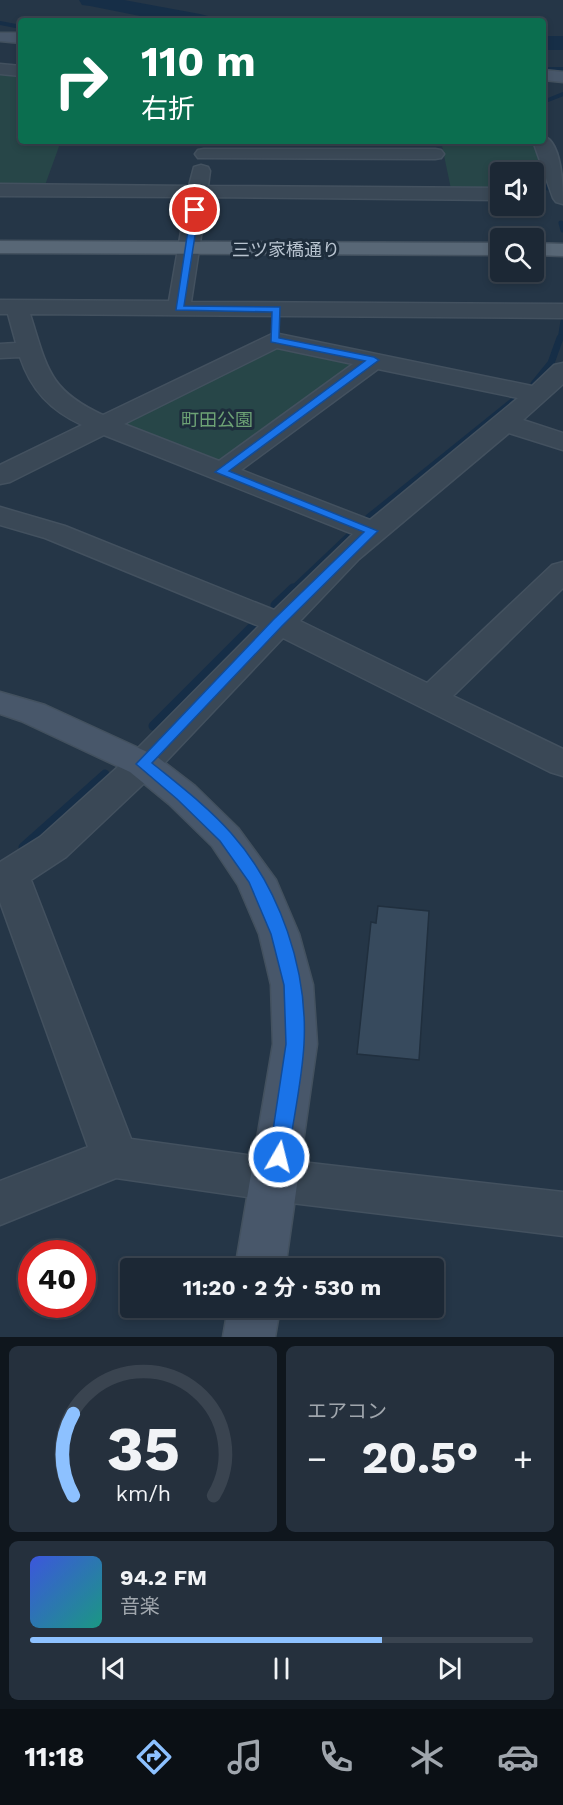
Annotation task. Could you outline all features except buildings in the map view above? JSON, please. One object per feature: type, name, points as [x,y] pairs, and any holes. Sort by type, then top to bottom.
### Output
[{"type":"main road","name":"三ツ家橋通り","points":[[0,247],[490,249]]},
{"type":"main road","points":[[544,249],[563,250]]},
{"type":"street","points":[[0,37],[18,38]]},
{"type":"street","points":[[0,69],[18,71]]},
{"type":"street","points":[[546,75],[563,77]]},
{"type":"street","points":[[543,144],[558,195]]},
{"type":"street","points":[[179,308],[205,147],[434,147],[444,193]]},
{"type":"street","points":[[0,190],[490,194]]},
{"type":"street","points":[[9,307],[563,311]]},
{"type":"street","points":[[9,307],[18,314],[38,376],[49,394],[69,408],[103,425],[372,531]]},
{"type":"street","points":[[274,340],[277,309]]},
{"type":"street","points":[[0,476],[274,340],[537,395]]},
{"type":"street","points":[[0,351],[30,349]]},
{"type":"street","points":[[221,472],[374,360]]},
{"type":"street","points":[[115,1157],[5,878],[53,847],[143,764],[278,623],[372,531],[505,423],[563,370]]},
{"type":"street","points":[[505,423],[563,442]]},
{"type":"street","points":[[0,516],[55,532],[278,623],[563,764]]},
{"type":"street","points":[[431,698],[563,571]]},
{"type":"street","points":[[0,703],[33,712],[143,764],[182,795],[225,837],[256,880],[279,934],[292,985],[295,1044],[262,1258]]},
{"type":"street","points":[[0,1203],[115,1157],[275,1180],[563,1214]]},
{"type":"street","points":[[249,1337],[252,1318]]},
{"type":"green space","points":[[0,74],[18,75],[18,144],[60,144],[44,188],[0,187]]},
{"type":"green space","points":[[442,144],[536,144],[542,162],[490,162],[490,190],[451,189]]},
{"type":"green space","name":"町田公園","points":[[275,347],[355,361],[356,365],[227,461],[216,461],[125,427],[124,421]]},
{"type":"waterway","points":[[90,0],[184,18]]},
{"type":"waterway","points":[[0,23],[18,26]]},
{"type":"waterway","points":[[546,43],[563,43]]},
{"type":"waterway","points":[[546,69],[562,69]]},
{"type":"waterway","points":[[546,101],[563,94]]},
{"type":"waterway","points":[[544,178],[548,188]]},
{"type":"waterway","points":[[561,223],[563,230]]},
{"type":"waterway","points":[[560,340],[563,321]]},
{"type":"waterway","points":[[534,384],[551,363],[560,338]]},
{"type":"waterway","points":[[292,590],[368,518],[516,399]]},
{"type":"waterway","points":[[275,605],[293,588]]},
{"type":"waterway","points":[[153,726],[252,627]]},
{"type":"waterway","points":[[23,847],[105,774]]},
{"type":"route","points":[[195,210],[179,308],[277,309],[274,340],[374,360],[221,472],[372,531],[278,623],[143,764],[182,795],[225,837],[256,880],[279,934],[292,985],[295,1044],[279,1157]]}]
